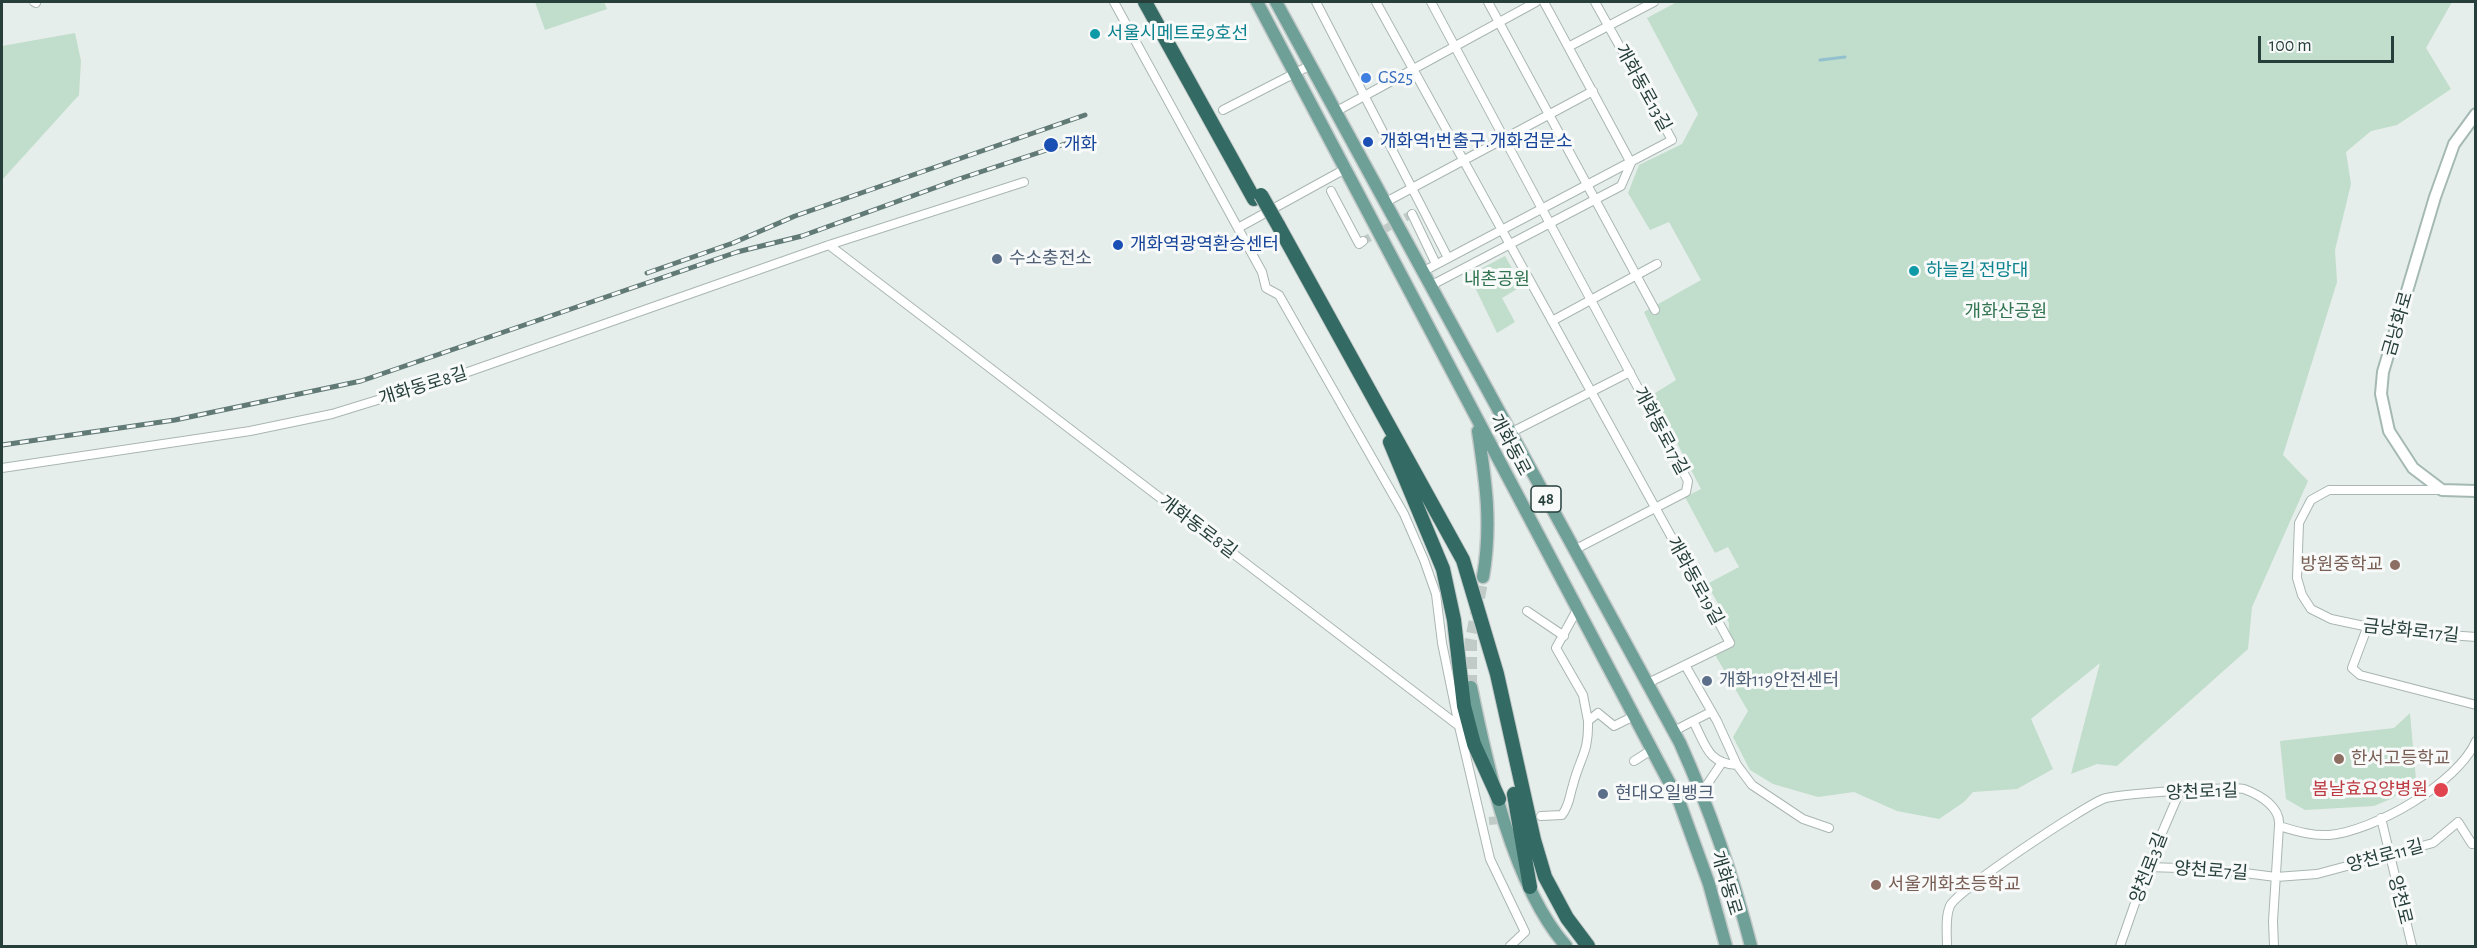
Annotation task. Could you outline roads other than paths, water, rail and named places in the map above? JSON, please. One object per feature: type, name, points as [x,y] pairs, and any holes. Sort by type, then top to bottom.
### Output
[{"type":"highway","points":[[1144,2],[1195,84]]},
{"type":"highway","points":[[1153,2],[1227,143],[1462,560],[1497,674],[1534,840],[1545,877],[1562,911],[1588,946]]},
{"type":"highway","points":[[1274,227],[1453,561],[1472,610],[1515,796],[1530,887]]},
{"type":"highway","points":[[1390,442],[1443,568],[1453,611],[1464,706],[1474,744],[1499,799]]},
{"type":"main road","name":"개화동로","points":[[1257,2],[1347,168],[1477,421],[1653,749],[1683,811],[1709,884],[1726,946]]},
{"type":"main road","points":[[1257,2],[1266,3],[1279,20],[1284,15]]},
{"type":"main road","name":"개화동로","points":[[1276,2],[1674,731],[1702,792],[1734,878],[1751,946]]},
{"type":"main road","points":[[1477,421],[1489,504],[1489,530],[1483,577]]},
{"type":"main road","points":[[1471,687],[1508,833],[1530,887],[1562,944]]},
{"type":"main road","points":[[1746,927],[1759,946]]},
{"type":"street","points":[[1114,2],[1262,272],[1266,288],[1279,296],[1404,514],[1436,594],[1442,643],[1459,726],[1485,822],[1490,859],[1525,932],[1509,946]]},
{"type":"street","points":[[1316,2],[1448,258]]},
{"type":"street","points":[[1376,2],[1654,507]]},
{"type":"street","points":[[1431,2],[1630,372],[1510,433]]},
{"type":"street","points":[[1488,2],[1655,310]]},
{"type":"street","points":[[1335,112],[1536,2]]},
{"type":"street","points":[[1430,286],[1621,186],[1631,163],[1570,46],[1544,2]]},
{"type":"street","points":[[1595,2],[1610,27]]},
{"type":"street","name":"개화동로13길","points":[[1570,46],[1654,2]]},
{"type":"street","name":"개화동로13길","points":[[1422,272],[1672,140],[1610,27]]},
{"type":"street","points":[[1223,110],[1273,82],[1309,66]]},
{"type":"street","points":[[1384,203],[1593,92]]},
{"type":"street","name":"금낭화로","points":[[2442,490],[2413,468],[2393,440],[2381,394],[2383,372],[2435,197],[2454,144],[2475,114]]},
{"type":"street","points":[[1238,228],[1347,168]]},
{"type":"street","name":"개화동로8길","points":[[2,468],[250,431],[332,414],[465,373],[829,245],[1024,182]]},
{"type":"street","points":[[1331,191],[1359,243],[1363,241]]},
{"type":"street","points":[[1412,214],[1436,264]]},
{"type":"street","name":"개화동로8길","points":[[829,245],[1459,726]]},
{"type":"street","points":[[1552,321],[1657,264]]},
{"type":"street","name":"개화동로17길","points":[[1574,550],[1686,492],[1688,481],[1630,372]]},
{"type":"street","name":"금낭화로17길","points":[[2442,490],[2329,490],[2311,500],[2298,523],[2297,578],[2301,595],[2311,609],[2331,619],[2367,628],[2475,637]]},
{"type":"street","points":[[2442,490],[2475,491]]},
{"type":"street","name":"개화동로19길","points":[[1648,683],[1730,643],[1654,507]]},
{"type":"street","points":[[1541,816],[1562,815],[1571,803],[1573,785],[1588,742],[1588,721],[1583,695],[1556,648],[1578,608]]},
{"type":"street","points":[[1527,611],[1564,636]]},
{"type":"street","points":[[2367,628],[2352,668],[2360,675],[2475,705]]},
{"type":"street","points":[[1685,665],[1737,765],[1752,785],[1803,819],[1829,828]]},
{"type":"street","points":[[1674,731],[1711,712]]},
{"type":"street","points":[[1588,721],[1598,713],[1614,726],[1636,715]]},
{"type":"street","points":[[1693,721],[1713,759],[1721,764],[1737,765]]},
{"type":"street","points":[[2274,946],[2273,921],[2279,826],[2312,835],[2332,835],[2381,818],[2451,776],[2471,752],[2475,741]]},
{"type":"street","points":[[1634,761],[1653,749]]},
{"type":"street","points":[[1702,792],[1721,764]]},
{"type":"street","name":"양천로1길","points":[[1947,946],[1950,904],[2000,865],[2104,798],[2181,791],[2243,789],[2261,797],[2274,808],[2279,826]]},
{"type":"street","name":"양천로3길","points":[[2120,946],[2147,867],[2181,791]]},
{"type":"street","name":"양천로","points":[[2381,818],[2412,946]]},
{"type":"street","name":"양천로11길","points":[[2276,877],[2317,874],[2433,843],[2458,822],[2472,844],[2475,843]]},
{"type":"street","name":"양천로7길","points":[[2147,867],[2213,869],[2276,877]]},
{"type":"waterway","points":[[1820,60],[1845,57]]},
{"type":"tunnel","points":[[1363,241],[1412,214]]},
{"type":"tunnel","points":[[1471,687],[1471,640],[1483,577]]},
{"type":"tunnel","points":[[1489,821],[1522,818]]},
{"type":"railway","points":[[647,273],[733,243],[795,216],[1085,115]]},
{"type":"railway","points":[[2,445],[175,420],[361,381],[737,252],[802,236],[959,179],[1092,135]]},
{"type":"place","name":"서울시메트로9호선","points":[[1095,34]]},
{"type":"place","name":"GS25","points":[[1366,78]]},
{"type":"place","name":"개화역1번출구.개화검문소","points":[[1368,142]]},
{"type":"place","name":"개화","points":[[1051,145]]},
{"type":"place","name":"개화역광역환승센터","points":[[1118,245]]},
{"type":"place","name":"수소충전소","points":[[997,259]]},
{"type":"place","name":"하늘길 전망대","points":[[1914,271]]},
{"type":"place","name":"방원중학교","points":[[2395,565]]},
{"type":"place","name":"개화119안전센터","points":[[1707,681]]},
{"type":"place","name":"한서고등학교","points":[[2339,759]]},
{"type":"place","name":"봄날효요양병원","points":[[2441,790]]},
{"type":"place","name":"현대오일뱅크","points":[[1603,794]]},
{"type":"place","name":"서울개화초등학교","points":[[1876,885]]},
{"type":"park label","name":"내촌공원","points":[[1497,280]]},
{"type":"park label","name":"개화산공원","points":[[2006,312]]}]
